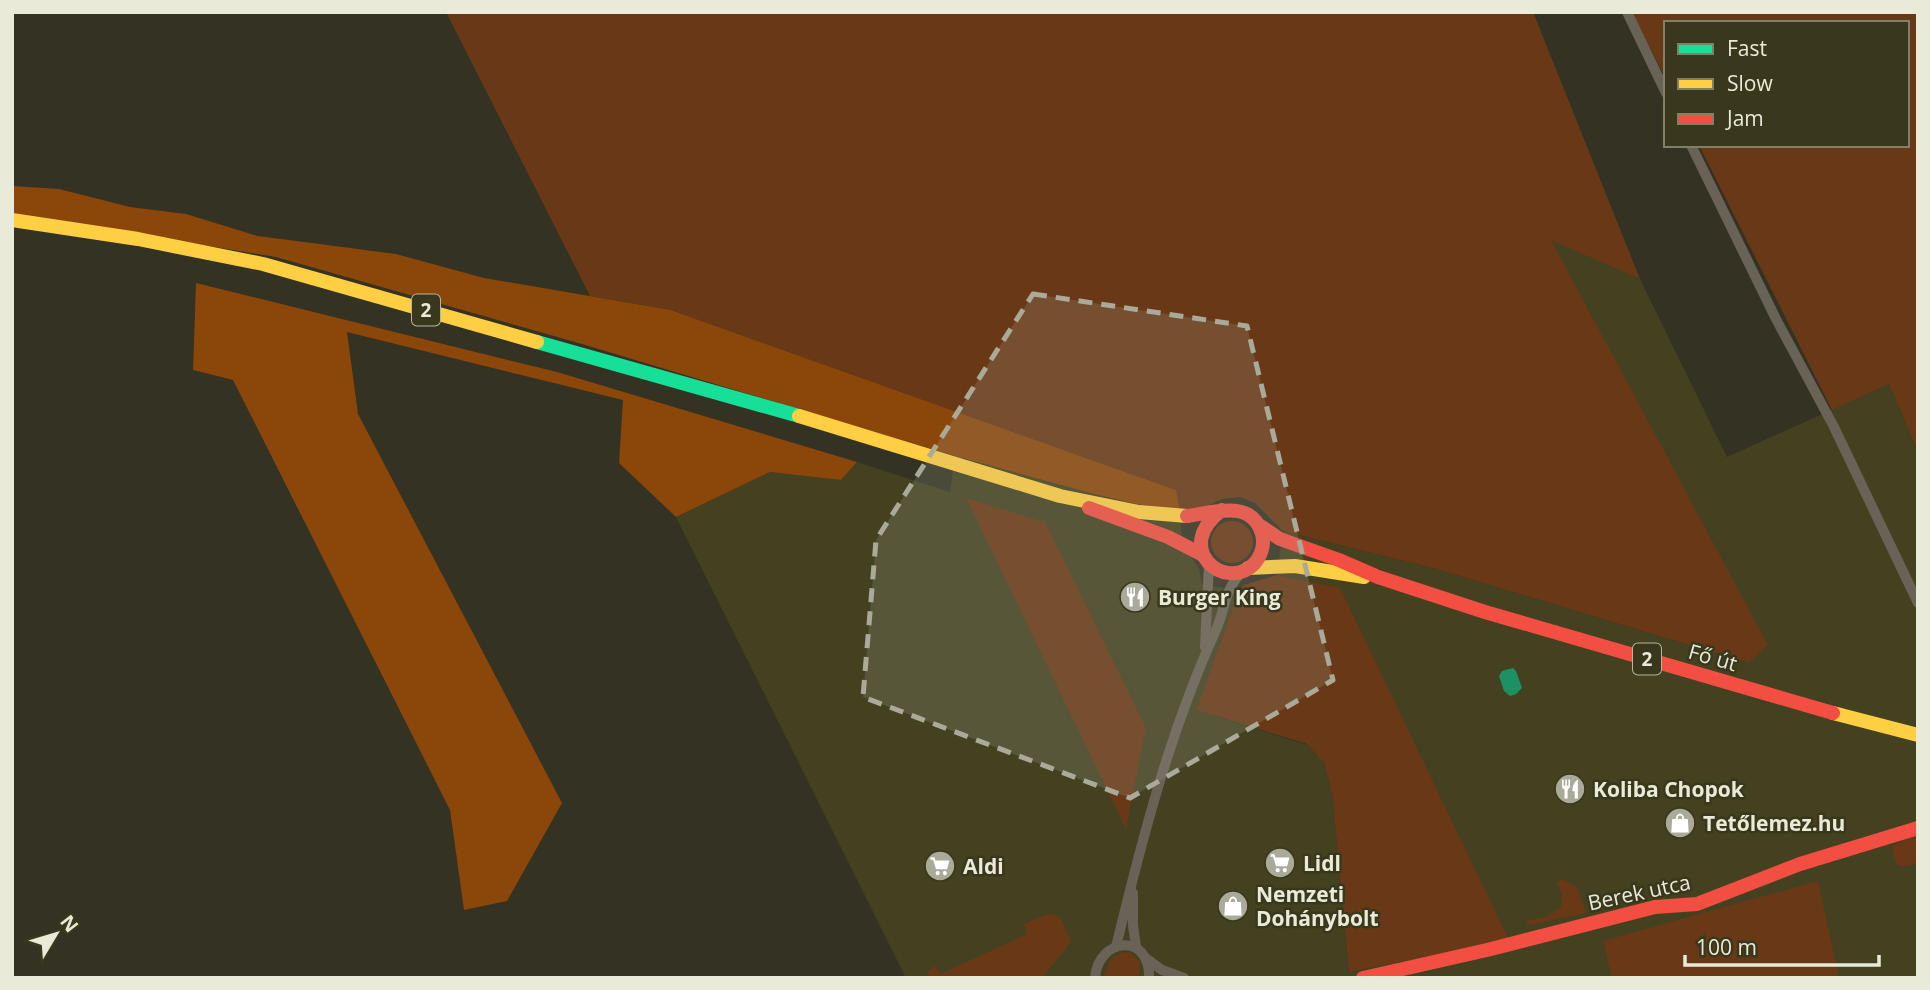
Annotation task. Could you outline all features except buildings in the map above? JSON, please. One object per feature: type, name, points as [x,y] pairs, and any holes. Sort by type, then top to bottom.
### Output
[{"type":"main road","name":"2","points":[[12,220],[123,236],[265,265],[834,425],[1068,498],[1136,511],[1183,516],[1222,510],[1243,511],[1259,525]]},
{"type":"main road","name":"2","points":[[1068,498],[1109,517],[1168,537],[1219,570],[1230,573],[1245,570]]},
{"type":"main road","points":[[1206,560],[1200,534],[1204,523],[1222,510]]},
{"type":"main road","points":[[1245,570],[1257,560],[1262,549],[1263,537],[1259,525]]},
{"type":"main road","name":"Fő út","points":[[1259,525],[1280,539],[1339,560],[1378,578],[1525,624],[1918,735]]},
{"type":"main road","name":"Fő út","points":[[1245,570],[1294,566],[1378,578]]},
{"type":"main road","name":"Berek utca","points":[[1363,978],[1500,947],[1655,907],[1697,904],[1800,864],[1918,828]]},
{"type":"street","points":[[1626,12],[1664,89]]},
{"type":"street","points":[[1692,147],[1918,603]]},
{"type":"street","points":[[1205,653],[1206,560]]},
{"type":"street","points":[[1116,947],[1133,871],[1153,802],[1229,587],[1245,570]]},
{"type":"street","points":[[1133,871],[1132,925],[1136,947],[1163,970],[1184,978]]},
{"type":"street","points":[[1095,978],[1100,958],[1116,947],[1136,947]]},
{"type":"street","points":[[1147,959],[1149,978]]},
{"type":"highlighted area","points":[[1033,294],[1247,326],[1333,680],[1130,798],[863,697],[876,540]]},
{"type":"shaded area","points":[[446,12],[1533,12],[1640,279],[1551,240],[1768,645],[1749,663],[1440,570],[1283,531],[1255,503],[1240,497],[1180,510],[1176,490],[671,310],[590,296]]},
{"type":"shaded area","points":[[1632,12],[1918,12],[1918,452],[1889,384],[1832,410],[1700,147],[1909,147],[1909,21],[1664,21],[1664,75]]},
{"type":"shaded area","points":[[12,186],[59,189],[130,207],[186,214],[258,236],[396,254],[484,278],[671,310],[1176,490],[1180,510],[1136,504],[1090,493],[955,456],[582,344],[276,257],[12,214]]},
{"type":"shaded area","points":[[1550,238],[1640,279],[1727,457],[1889,384],[1918,452],[1918,978],[906,978],[676,517],[770,472],[841,480],[857,462],[950,492],[955,456],[1090,493],[1136,504],[1180,510],[1183,551],[1190,555],[1199,569],[1202,584],[1239,591],[1196,710],[1308,745],[1326,764],[1332,793],[1349,972],[1340,589],[1277,575],[1283,531],[1440,570],[1749,663]]},
{"type":"shaded area","points":[[196,283],[557,372],[857,462],[841,480],[770,472],[676,517],[619,463],[623,400],[347,332],[358,414],[562,803],[507,901],[464,910],[450,810],[233,380],[193,370]]},
{"type":"shaded area","points":[[966,498],[1045,522],[1146,728],[1126,829]]},
{"type":"shaded area","points":[[1232,521],[1247,527],[1253,542],[1247,557],[1232,563],[1217,557],[1211,542],[1217,527]]},
{"type":"shaded area","points":[[1277,575],[1340,588],[1509,940],[1349,972],[1332,793],[1325,764],[1307,744],[1196,710],[1239,591],[1244,585]]},
{"type":"shaded area","points":[[1513,668],[1522,688],[1510,696],[1504,691],[1499,676],[1502,671]]},
{"type":"shaded area","points":[[1916,835],[1918,863],[1898,865],[1892,846]]},
{"type":"shaded area","points":[[1562,879],[1577,887],[1586,913],[1529,925],[1526,923],[1528,920],[1543,918],[1561,907],[1562,894],[1557,883]]},
{"type":"shaded area","points":[[1818,881],[1839,978],[1612,978],[1603,941]]},
{"type":"shaded area","points":[[1055,914],[1062,920],[1071,942],[1042,978],[929,978],[928,971],[935,966],[940,974],[1027,934],[1024,924],[1045,915]]},
{"type":"shaded area","points":[[1124,952],[1131,953],[1140,962],[1139,978],[1103,978],[1111,958]]},
{"type":"traffic: fast","points":[[537,342],[799,416]]},
{"type":"traffic: slow","points":[[12,220],[138,239],[263,264],[537,342]]},
{"type":"traffic: slow","points":[[799,416],[1060,496],[1139,512],[1187,516]]},
{"type":"traffic: slow","points":[[1248,568],[1295,566],[1364,577]]},
{"type":"traffic: slow","points":[[1833,713],[1918,735]]},
{"type":"traffic: jam","points":[[1089,508],[1168,537],[1203,555]]},
{"type":"traffic: jam","points":[[1187,516],[1220,511],[1230,510],[1250,516],[1257,523],[1263,538],[1262,550],[1254,564],[1242,572],[1218,570],[1208,562],[1202,551],[1201,539],[1208,524],[1222,510]]},
{"type":"traffic: jam","points":[[1259,525],[1280,539],[1378,577],[1485,612],[1833,713]]},
{"type":"traffic: jam","points":[[1363,978],[1655,907],[1697,904],[1800,864],[1918,828]]},
{"type":"place","name":"Burger King","points":[[1135,597]]},
{"type":"place","name":"Koliba Chopok","points":[[1570,789]]},
{"type":"place","name":"Tetőlemez.hu","points":[[1680,823]]},
{"type":"place","name":"Lidl","points":[[1280,863]]},
{"type":"place","name":"Aldi","points":[[940,866]]},
{"type":"place","name":"Nemzeti Dohánybolt","points":[[1233,906]]}]
